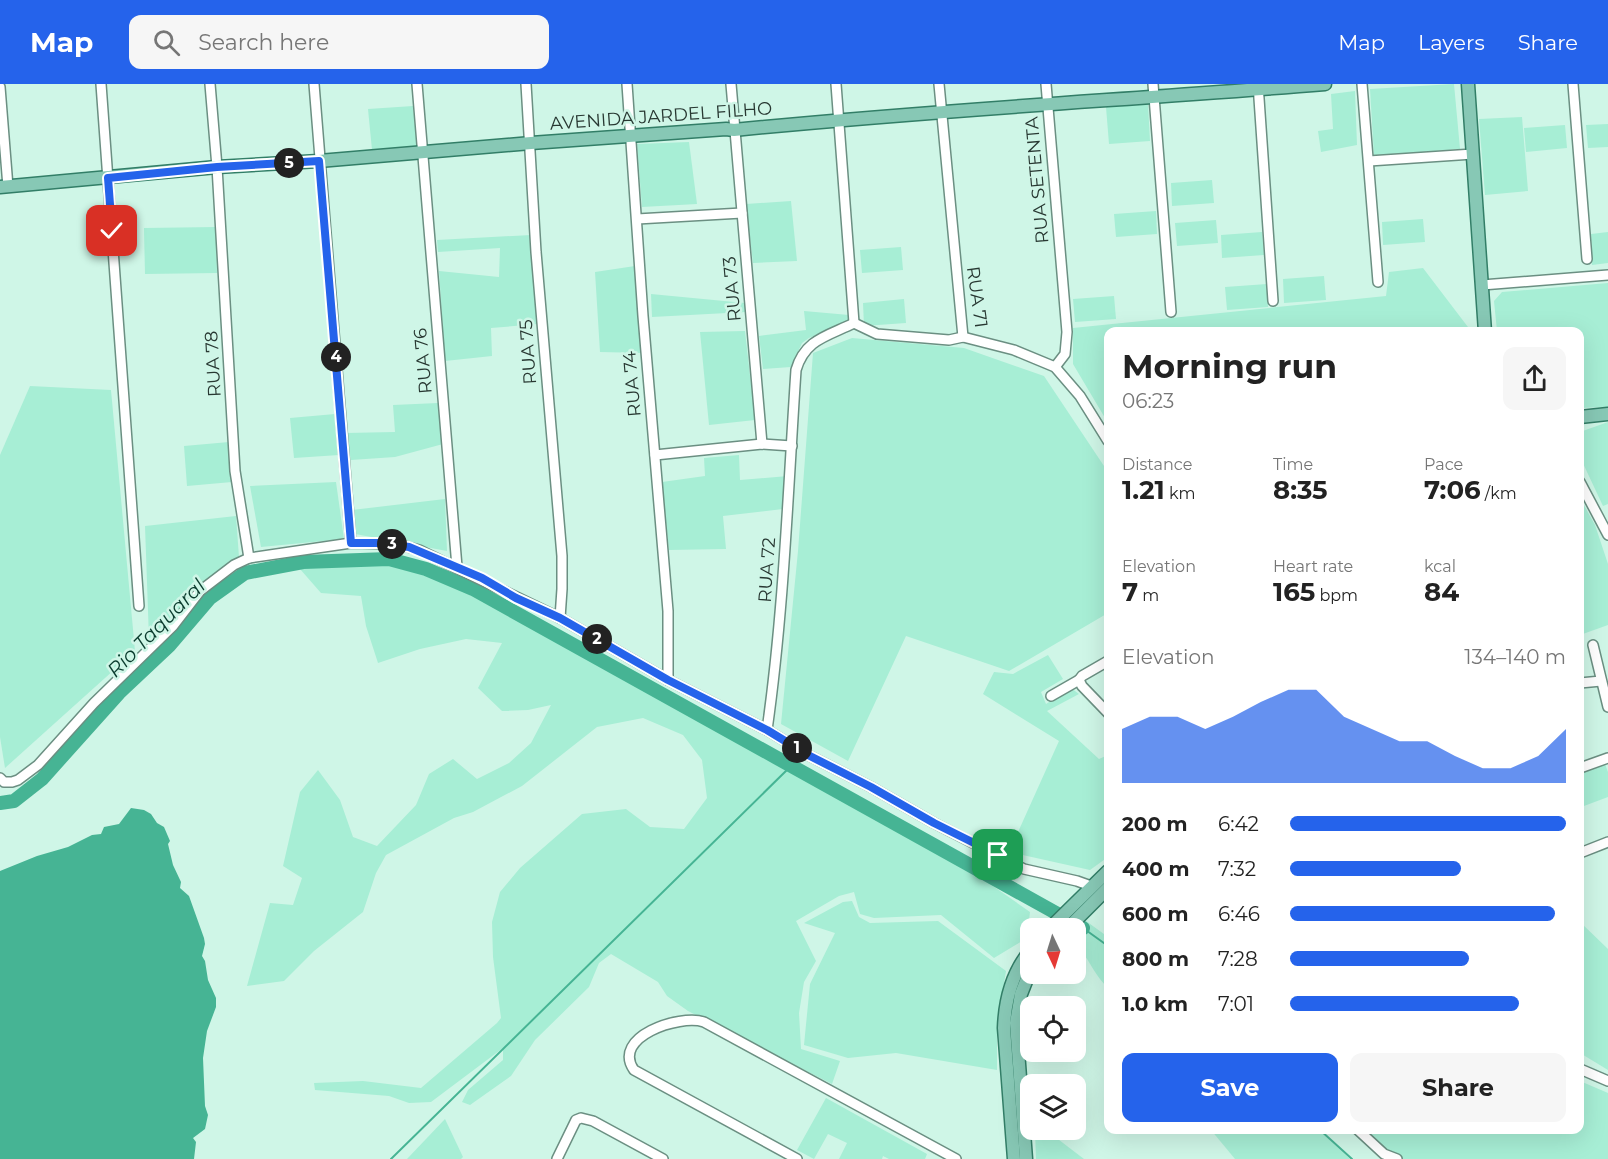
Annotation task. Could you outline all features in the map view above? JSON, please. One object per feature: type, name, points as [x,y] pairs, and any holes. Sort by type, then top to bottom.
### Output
[{"type":"main road","name":"AVENIDA JARDEL FILHO","points":[[4,187],[217,167],[735,130],[839,119],[1154,97],[1258,87],[1325,84]]},
{"type":"main road","points":[[1468,84],[1485,327]]},
{"type":"main road","points":[[1584,417],[1608,414]]},
{"type":"main road","points":[[1060,918],[1104,875]]},
{"type":"main road","points":[[1078,918],[1104,892]]},
{"type":"main road","points":[[1014,1159],[1004,1028],[1005,1011],[1013,979],[1020,967]]},
{"type":"main road","points":[[1025,984],[1016,1023],[1026,1159]]},
{"type":"street","points":[[101,84],[139,606]]},
{"type":"street","name":"RUA 78","points":[[210,84],[235,471],[249,558]]},
{"type":"street","points":[[314,84],[351,543]]},
{"type":"street","name":"RUA 76","points":[[417,84],[457,567]]},
{"type":"street","name":"RUA 75","points":[[526,84],[536,252],[562,556],[560,618]]},
{"type":"street","name":"RUA 74","points":[[627,84],[668,611],[668,680]]},
{"type":"street","name":"RUA 73","points":[[731,84],[762,444]]},
{"type":"street","points":[[836,84],[854,323],[877,334],[949,340],[963,337]]},
{"type":"street","name":"RUA 71","points":[[939,84],[963,337],[1014,350],[1055,368],[1080,396],[1104,435]]},
{"type":"street","name":"RUA SETENTA","points":[[1046,84],[1067,333],[1065,354],[1055,368]]},
{"type":"street","points":[[1153,84],[1171,312]]},
{"type":"street","points":[[1362,84],[1378,282]]},
{"type":"street","points":[[1573,84],[1587,259]]},
{"type":"street","points":[[0,87],[4,187]]},
{"type":"street","points":[[1258,87],[1273,301]]},
{"type":"street","points":[[1369,161],[1473,154]]},
{"type":"street","points":[[637,219],[742,213]]},
{"type":"street","points":[[1482,285],[1608,275]]},
{"type":"street","name":"RUA 72","points":[[767,730],[779,628],[795,370],[810,345],[854,323]]},
{"type":"street","points":[[655,455],[762,444],[792,446]]},
{"type":"street","points":[[1584,490],[1608,535]]},
{"type":"street","points":[[0,778],[4,782],[18,780],[38,765],[94,703],[167,632],[200,591],[226,571],[249,558],[351,543],[403,545],[457,567],[560,618],[668,680],[767,730],[808,755],[1024,869],[1091,886]]},
{"type":"street","points":[[1593,645],[1608,707]]},
{"type":"street","points":[[1051,696],[1104,663]]},
{"type":"street","points":[[1079,680],[1104,709]]},
{"type":"street","points":[[1584,683],[1601,681]]},
{"type":"street","points":[[1584,767],[1608,758]]},
{"type":"street","points":[[1584,851],[1608,842]]},
{"type":"street","points":[[797,1159],[634,1070],[628,1058],[634,1046],[649,1030],[689,1019],[704,1022],[956,1159]]},
{"type":"street","points":[[1584,1071],[1608,1081]]},
{"type":"street","points":[[557,1159],[576,1120],[581,1118],[593,1121],[663,1159]]},
{"type":"street","points":[[1362,1134],[1384,1154],[1397,1159]]},
{"type":"shaded area","points":[[1454,84],[1460,149],[1374,156],[1370,89]]},
{"type":"shaded area","points":[[1355,91],[1357,145],[1321,152],[1318,131],[1333,129],[1331,94]]},
{"type":"shaded area","points":[[1148,104],[1150,141],[1109,144],[1106,107]]},
{"type":"shaded area","points":[[413,106],[417,146],[372,150],[368,109]]},
{"type":"shaded area","points":[[1522,117],[1528,191],[1485,195],[1479,119]]},
{"type":"shaded area","points":[[1608,124],[1608,147],[1588,148],[1586,125]]},
{"type":"shaded area","points":[[1565,125],[1567,148],[1526,152],[1524,128]]},
{"type":"shaded area","points":[[689,142],[697,204],[642,207],[637,144]]},
{"type":"shaded area","points":[[1212,180],[1214,203],[1172,206],[1171,183]]},
{"type":"shaded area","points":[[791,201],[797,261],[753,263],[746,204]]},
{"type":"shaded area","points":[[1156,211],[1157,234],[1116,237],[1114,214]]},
{"type":"shaded area","points":[[1423,219],[1425,242],[1383,245],[1382,222]]},
{"type":"shaded area","points":[[1216,220],[1218,243],[1177,246],[1175,223]]},
{"type":"shaded area","points":[[216,227],[217,273],[145,274],[144,228]]},
{"type":"shaded area","points":[[1262,232],[1264,255],[1222,258],[1221,235]]},
{"type":"shaded area","points":[[1608,232],[1608,263],[1592,265],[1591,234]]},
{"type":"shaded area","points":[[531,235],[538,324],[491,328],[492,356],[445,361],[439,271],[499,277],[500,248],[438,252],[437,240]]},
{"type":"shaded area","points":[[901,247],[903,270],[862,273],[860,250]]},
{"type":"shaded area","points":[[635,266],[643,353],[600,352],[595,272]]},
{"type":"shaded area","points":[[1423,268],[1468,327],[1104,327],[1104,416],[1073,364],[1073,328],[1386,296],[1389,272]]},
{"type":"shaded area","points":[[1324,276],[1326,300],[1284,303],[1283,279]]},
{"type":"shaded area","points":[[1608,283],[1608,407],[1584,408],[1584,327],[1497,327],[1494,301],[1502,292]]},
{"type":"shaded area","points":[[1267,284],[1268,307],[1227,310],[1225,287]]},
{"type":"shaded area","points":[[651,294],[745,303],[746,312],[652,317]]},
{"type":"shaded area","points":[[1114,296],[1116,319],[1075,322],[1073,299]]},
{"type":"shaded area","points":[[904,299],[906,323],[864,326],[863,303]]},
{"type":"shaded area","points":[[804,311],[849,315],[849,320],[802,343],[791,367],[763,369],[759,336],[806,330]]},
{"type":"shaded area","points":[[745,331],[755,420],[709,425],[700,332]]},
{"type":"shaded area","points":[[852,338],[964,348],[1044,376],[1104,466],[1104,615],[1009,671],[906,636],[848,761],[781,724],[798,551],[813,353]]},
{"type":"shaded area","points":[[30,386],[111,390],[135,651],[5,768],[0,737],[0,455]]},
{"type":"shaded area","points":[[438,403],[443,444],[395,457],[351,460],[345,433],[395,432],[393,405]]},
{"type":"shaded area","points":[[335,414],[339,455],[294,458],[290,418]]},
{"type":"shaded area","points":[[1608,422],[1608,504],[1603,506],[1584,466],[1584,431]]},
{"type":"shaded area","points":[[229,442],[232,482],[187,486],[184,446]]},
{"type":"shaded area","points":[[739,455],[740,480],[788,476],[783,509],[723,516],[726,549],[669,550],[662,482],[705,476],[704,458]]},
{"type":"shaded area","points":[[336,482],[344,539],[261,547],[250,486]]},
{"type":"shaded area","points":[[445,499],[447,551],[355,534],[352,510]]},
{"type":"shaded area","points":[[1584,505],[1595,525],[1608,564],[1608,625],[1584,634]]},
{"type":"shaded area","points":[[236,516],[239,557],[149,639],[145,526]]},
{"type":"shaded area","points":[[388,563],[427,571],[813,776],[884,823],[960,863],[1030,912],[1029,918],[1020,918],[1020,942],[994,958],[941,915],[874,918],[860,914],[854,892],[839,896],[796,921],[816,961],[804,982],[799,1013],[801,1049],[840,1061],[832,1084],[688,1011],[667,996],[658,982],[611,954],[599,963],[589,987],[535,1040],[511,1076],[470,1105],[462,1102],[468,1090],[503,1060],[503,1048],[431,1102],[409,1103],[389,1096],[315,1090],[314,1083],[363,1081],[421,1088],[497,1023],[501,1018],[493,957],[492,922],[500,892],[520,868],[582,814],[626,809],[650,827],[684,829],[707,798],[702,760],[683,735],[643,718],[597,727],[522,786],[473,812],[454,818],[386,855],[376,873],[363,912],[314,951],[284,981],[247,986],[270,903],[293,905],[302,878],[283,866],[300,792],[318,770],[340,800],[353,837],[377,846],[416,805],[429,774],[453,759],[477,779],[509,763],[531,743],[551,705],[528,710],[502,711],[478,688],[502,643],[466,639],[420,649],[378,663],[366,626],[361,596],[321,593],[300,569],[332,565]]},
{"type":"shaded area","points":[[1048,655],[1063,679],[1041,692],[1046,704],[1071,688],[1079,694],[1047,711],[1099,759],[1104,757],[1104,860],[1090,870],[1009,852],[1059,741],[983,694],[994,672],[1013,674]]},
{"type":"shaded area","points":[[1605,764],[1608,772],[1608,797],[1584,806],[1584,772]]},
{"type":"shaded area","points":[[131,808],[144,810],[151,814],[157,823],[164,827],[170,841],[168,844],[173,865],[181,882],[180,888],[189,896],[204,938],[202,956],[208,980],[216,998],[216,1007],[207,1031],[203,1058],[205,1106],[208,1115],[205,1129],[193,1138],[196,1142],[194,1159],[0,1159],[0,871],[37,856],[68,847],[92,835],[101,834],[104,827],[119,824]]},
{"type":"shaded area","points":[[852,901],[859,917],[870,923],[938,921],[1006,971],[997,1027],[997,1070],[896,1053],[848,1058],[804,1045],[810,984],[835,933],[804,923],[843,902]]},
{"type":"shaded area","points":[[1086,921],[1104,934],[1104,984],[1086,958]]},
{"type":"shaded area","points":[[1584,926],[1608,949],[1608,1070],[1584,1055]]},
{"type":"shaded area","points":[[1584,1083],[1608,1093],[1608,1159],[1392,1159],[1361,1134],[1584,1134]]},
{"type":"shaded area","points":[[826,1098],[927,1154],[925,1159],[889,1159],[883,1156],[882,1159],[839,1159],[847,1143],[828,1134],[814,1159],[797,1150]]},
{"type":"shaded area","points":[[445,1119],[463,1157],[461,1159],[407,1159]]},
{"type":"shaded area","points":[[1214,1134],[1323,1134],[1350,1159],[1235,1159]]},
{"type":"shaded area","points":[[1035,1140],[1059,1140],[1084,1159],[1036,1159]]},
{"type":"waterway","name":"Rio Taquaral","points":[[0,803],[14,801],[42,779],[119,693],[169,646],[210,598],[245,573],[303,562],[389,559],[426,569],[473,589],[1065,918]]},
{"type":"waterway","points":[[391,1159],[791,766]]},
{"type":"waterway","name":"Rio Taquaral","points":[[1086,930],[1104,943]]},
{"type":"waterway","name":"Rio Taquaral","points":[[1324,1134],[1352,1159]]},
{"type":"route","points":[[112,231],[108,178],[217,167],[319,161],[351,543],[397,544],[409,547],[482,578],[516,598],[560,618],[668,680],[767,730],[808,755],[934,823],[998,855]]}]
